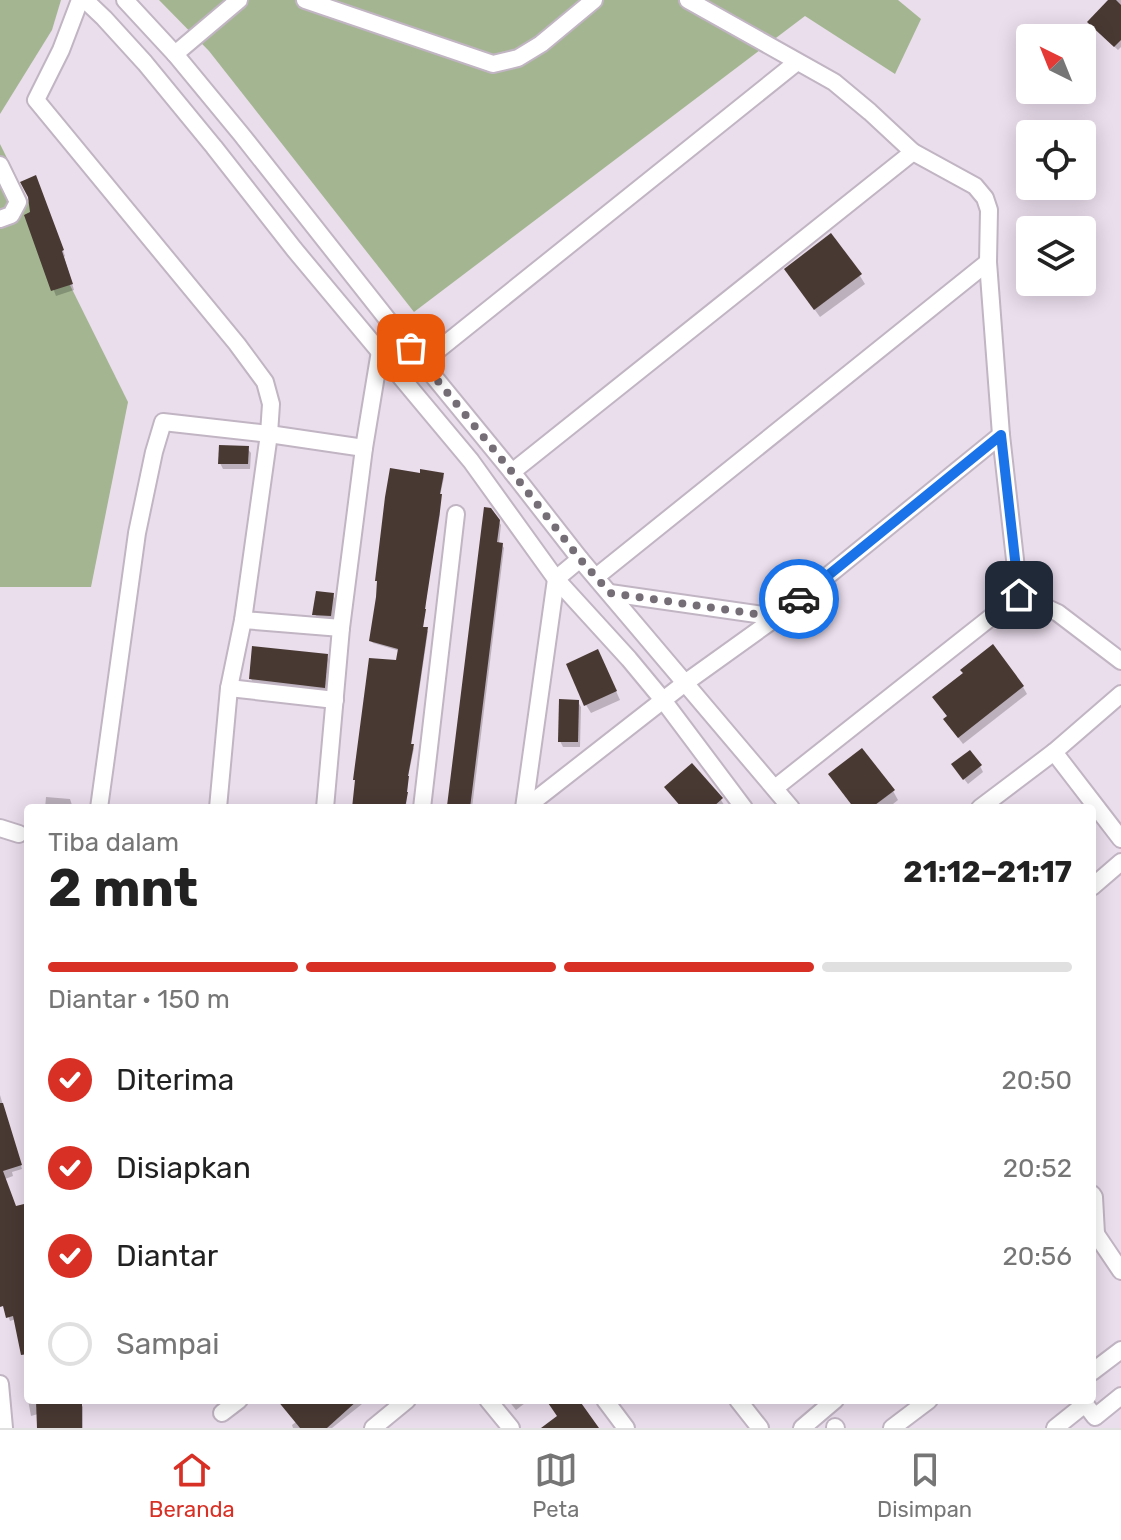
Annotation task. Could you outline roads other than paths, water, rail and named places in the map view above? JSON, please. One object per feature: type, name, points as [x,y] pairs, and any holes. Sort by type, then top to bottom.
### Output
[{"type":"street","points":[[218,804],[229,688],[243,620],[271,404],[265,382],[237,344],[36,100],[82,0],[104,18],[145,63],[214,147],[294,249],[471,461],[556,579],[663,700],[741,804]]},
{"type":"street","points":[[125,0],[175,54],[241,134],[580,559],[788,804]]},
{"type":"street","points":[[175,54],[239,0]]},
{"type":"street","points":[[305,0],[493,64],[518,58],[541,44],[594,0]]},
{"type":"street","points":[[688,0],[834,82],[913,152],[975,186],[985,198],[989,210],[988,262],[1001,435],[1019,595]]},
{"type":"street","points":[[423,362],[797,62]]},
{"type":"street","points":[[512,472],[913,152]]},
{"type":"street","points":[[0,165],[18,202],[11,215],[0,219]]},
{"type":"street","points":[[596,577],[988,262]]},
{"type":"street","points":[[325,804],[341,628],[364,448],[380,351],[399,334]]},
{"type":"street","points":[[100,804],[137,533],[163,422],[364,448]]},
{"type":"street","points":[[530,804],[685,683],[777,617],[1001,435]]},
{"type":"street","points":[[422,804],[456,514]]},
{"type":"street","points":[[526,804],[556,579],[580,559]]},
{"type":"street","points":[[610,593],[777,617]]},
{"type":"street","points":[[1019,595],[1058,613],[1121,661]]},
{"type":"street","points":[[775,788],[1019,595]]},
{"type":"street","points":[[243,620],[341,628]]},
{"type":"street","points":[[229,688],[335,700]]},
{"type":"street","points":[[985,804],[1054,752],[1121,694]]},
{"type":"street","points":[[1054,752],[1094,804]]},
{"type":"street","points":[[1096,807],[1121,839]]},
{"type":"street","points":[[0,828],[19,834]]},
{"type":"street","points":[[1096,884],[1120,864]]},
{"type":"street","points":[[1096,1235],[1121,1271]]},
{"type":"street","points":[[1096,1369],[1121,1350]]},
{"type":"street","points":[[0,1384],[4,1428]]},
{"type":"street","points":[[1085,1404],[1100,1423],[1121,1396]]},
{"type":"street","points":[[222,1413],[234,1404]]},
{"type":"street","points":[[373,1428],[402,1404]]},
{"type":"street","points":[[491,1404],[507,1426]]},
{"type":"street","points":[[608,1404],[626,1428]]},
{"type":"street","points":[[741,1404],[760,1428]]},
{"type":"street","points":[[802,1428],[830,1404]]},
{"type":"street","points":[[892,1428],[914,1422],[926,1404]]},
{"type":"street","points":[[1055,1428],[1081,1404]]}]
